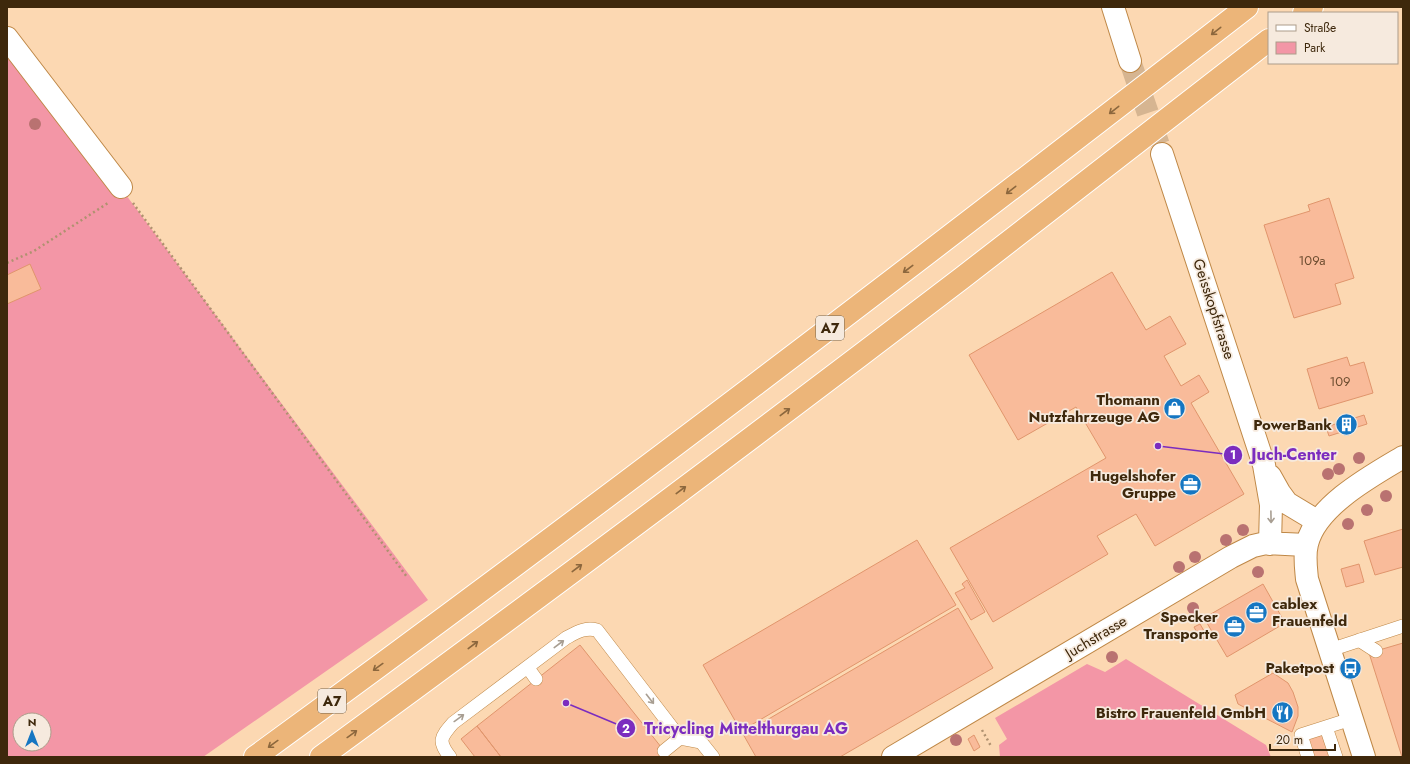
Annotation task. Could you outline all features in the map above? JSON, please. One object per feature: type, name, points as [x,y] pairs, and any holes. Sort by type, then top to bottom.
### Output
[{"type":"highway","name":"A7","points":[[255,757],[737,399],[1247,7]]},
{"type":"highway","name":"A7","points":[[321,757],[442,669],[767,426],[1268,41]]},
{"type":"street","points":[[1113,7],[1130,61]]},
{"type":"street","points":[[7,38],[121,187]]},
{"type":"street","name":"Geisskopfstrasse","points":[[1162,154],[1264,465],[1271,505],[1270,544]]},
{"type":"street","points":[[1364,757],[1307,578],[1306,545],[1311,531],[1317,521],[1330,506],[1403,457]]},
{"type":"street","name":"Geisskopfstrasse","points":[[1264,465],[1287,503],[1317,521]]},
{"type":"street","name":"Juchstrasse","points":[[893,757],[1231,557],[1253,546],[1266,543],[1306,545]]},
{"type":"lane","points":[[1330,650],[1403,626]]},
{"type":"lane","points":[[450,757],[442,743],[442,735],[452,723],[528,668],[566,638],[579,631],[589,628],[597,630],[680,738],[700,742],[713,757]]},
{"type":"lane","points":[[1360,640],[1376,651]]},
{"type":"lane","points":[[528,668],[536,679]]},
{"type":"lane","points":[[1308,757],[1301,735],[1351,719]]},
{"type":"lane","points":[[1326,727],[1336,757]]},
{"type":"lane","points":[[664,751],[680,738]]},
{"type":"path","points":[[7,263],[34,251],[110,202],[121,187],[407,577]]},
{"type":"path","points":[[981,729],[991,746]]},
{"type":"green space","points":[[7,50],[94,152],[428,600],[203,757],[7,757]]},
{"type":"green space","points":[[1126,659],[1266,745],[1271,757],[1000,757],[999,745],[1007,739],[995,718],[1087,664],[1105,672]]},
{"type":"building","points":[[1329,198],[1354,278],[1335,284],[1341,304],[1294,318],[1264,225],[1310,211],[1308,205]]},
{"type":"building","points":[[30,264],[41,289],[7,304],[7,275]]},
{"type":"building","points":[[1112,272],[1146,330],[1170,316],[1186,344],[1164,356],[1181,386],[1199,375],[1209,392],[1191,403],[1244,494],[1155,546],[1136,514],[1097,536],[1108,554],[993,622],[950,548],[1106,458],[1076,407],[1018,440],[969,355]]},
{"type":"building","points":[[1347,357],[1350,366],[1364,362],[1373,393],[1319,409],[1307,369]]},
{"type":"building","name":"PowerBank","points":[[1364,415],[1367,424],[1329,436],[1326,427]]},
{"type":"building","points":[[1403,529],[1403,567],[1375,575],[1364,541]]},
{"type":"building","points":[[917,540],[956,605],[741,731],[703,665]]},
{"type":"building","points":[[1359,564],[1364,582],[1346,587],[1341,569]]},
{"type":"building","points":[[967,580],[985,612],[971,620],[955,593],[965,588],[962,584]]},
{"type":"building","points":[[1263,584],[1285,623],[1227,657],[1204,618]]},
{"type":"building","points":[[958,608],[993,668],[840,757],[756,757],[743,734]]},
{"type":"building","points":[[1200,624],[1207,636],[1201,640],[1194,627]]},
{"type":"building","points":[[1403,643],[1403,757],[1402,757],[1369,653]]},
{"type":"building","points":[[580,645],[669,757],[501,757],[477,726]]},
{"type":"building","points":[[1273,673],[1288,683],[1298,707],[1298,716],[1292,732],[1238,704],[1235,695]]},
{"type":"building","points":[[477,726],[501,757],[475,757],[461,739]]},
{"type":"building","points":[[1325,733],[1333,757],[1312,757],[1306,739]]},
{"type":"building","points":[[974,735],[980,747],[974,751],[968,739]]},
{"type":"tunnel","points":[[1130,61],[1162,154]]},
{"type":"place","name":"Thomann Nutzfahrzeuge AG","points":[[1175,409]]},
{"type":"place","name":"PowerBank","points":[[1347,425]]},
{"type":"place","name":"Juch-Center","points":[[1158,446]]},
{"type":"place","name":"Hugelshofer Gruppe","points":[[1191,485]]},
{"type":"place","name":"cablex Frauenfeld","points":[[1256,613]]},
{"type":"place","name":"Specker Transporte","points":[[1234,626]]},
{"type":"place","name":"Paketpost","points":[[1350,668]]},
{"type":"place","name":"Tricycling Mittelthurgau AG","points":[[566,703]]},
{"type":"place","name":"Bistro Frauenfeld GmbH","points":[[1282,713]]}]
